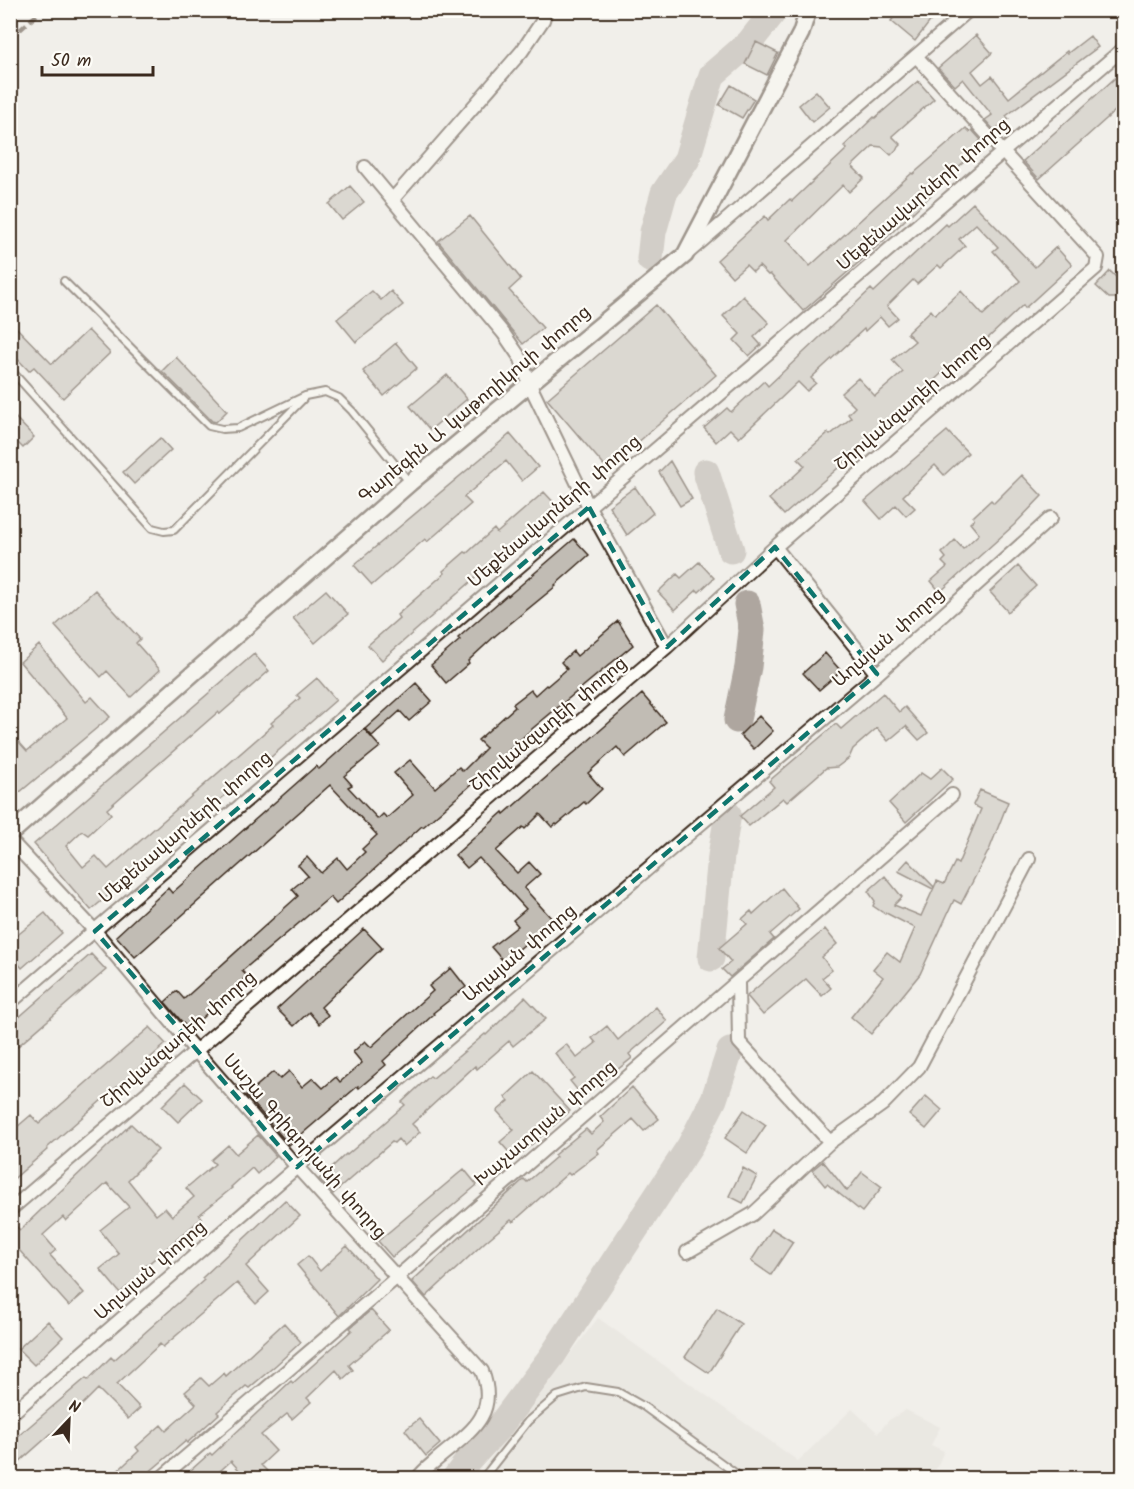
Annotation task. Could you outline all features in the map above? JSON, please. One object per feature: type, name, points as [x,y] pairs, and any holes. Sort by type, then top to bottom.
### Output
[{"type":"street","points":[[393,199],[522,51],[546,10]]},
{"type":"street","points":[[685,255],[801,33],[808,10]]},
{"type":"street","name":"Գարեգին Ա կաթողիկոսի փողոց","points":[[10,834],[410,483],[685,255],[969,10]]},
{"type":"street","name":"Մեքենավարների փողոց","points":[[10,1004],[1124,48]]},
{"type":"street","points":[[917,57],[1001,152]]},
{"type":"street","name":"Շիրվանզադեի փողոց","points":[[10,1210],[667,647],[775,547],[1096,268],[1098,257],[1001,152]]},
{"type":"street","points":[[365,167],[504,334],[521,359],[529,383],[589,507],[667,647]]},
{"type":"street","name":"Աղայան փողոց","points":[[10,1415],[297,1167],[877,674],[1051,518]]},
{"type":"street","points":[[775,547],[877,674]]},
{"type":"street","name":"Խաչատրյան փողոց","points":[[161,1479],[952,795]]},
{"type":"street","name":"Սաշա Գրիգորյանի փողոց","points":[[10,840],[95,931],[297,1167],[482,1371],[489,1400],[484,1415],[418,1479]]},
{"type":"street","points":[[687,1252],[753,1214],[830,1142],[883,1104],[919,1067],[1029,859]]},
{"type":"street","points":[[738,982],[739,1042],[830,1142]]},
{"type":"lane","points":[[64,281],[209,426],[222,429],[238,428],[306,396],[325,392],[339,398],[352,411],[410,483]]},
{"type":"lane","points":[[10,369],[152,528],[164,531],[174,530],[306,396]]},
{"type":"lane","points":[[483,1479],[528,1420],[557,1396],[586,1386],[618,1392],[644,1406],[742,1479]]},
{"type":"highlighted area","points":[[589,507],[667,647],[775,547],[877,674],[297,1167],[95,931]]},
{"type":"shaded area","points":[[598,1318],[798,1461],[852,1409],[878,1433],[889,1420],[906,1410],[940,1427],[931,1445],[944,1451],[932,1478],[475,1478]]},
{"type":"building","points":[[900,10],[939,10],[915,41],[891,21]]},
{"type":"building","points":[[976,35],[992,53],[972,71],[982,84],[992,76],[1009,98],[1067,51],[1068,53],[1090,36],[1098,47],[1006,116],[1009,119],[994,130],[985,120],[992,115],[963,79],[955,86],[938,68]]},
{"type":"building","points":[[756,42],[778,53],[767,75],[745,64]]},
{"type":"building","points":[[1124,70],[1124,103],[1039,179],[1023,161]]},
{"type":"building","points":[[918,81],[934,99],[892,136],[901,145],[891,155],[882,147],[873,146],[852,166],[864,178],[849,192],[843,185],[787,240],[810,266],[912,173],[966,128],[970,132],[972,130],[981,140],[979,142],[982,146],[929,193],[931,195],[881,243],[803,311],[770,274],[768,275],[759,266],[753,272],[746,265],[732,277],[717,260],[765,216],[768,220],[790,199],[792,201],[847,149],[844,146],[874,117]]},
{"type":"building","points":[[731,85],[754,99],[742,118],[719,105]]},
{"type":"building","points":[[816,91],[830,107],[812,122],[799,105]]},
{"type":"building","points":[[350,186],[364,202],[342,220],[329,204]]},
{"type":"building","points":[[973,203],[1035,267],[1056,247],[1072,265],[1025,308],[1023,305],[947,377],[943,372],[868,442],[784,515],[769,499],[805,466],[798,459],[828,433],[830,435],[851,418],[848,414],[855,407],[841,393],[858,378],[875,396],[903,372],[892,360],[915,341],[907,333],[931,310],[935,315],[961,291],[983,315],[1020,281],[993,251],[998,247],[976,224],[959,239],[965,246],[941,268],[938,265],[917,284],[913,280],[887,306],[898,318],[888,326],[880,317],[865,331],[864,329],[811,378],[816,383],[807,391],[798,382],[739,438],[730,429],[716,442],[704,428],[727,408],[731,412],[764,381],[768,386],[871,289],[874,292],[946,224],[948,226]]},
{"type":"building","points":[[470,216],[521,279],[509,290],[543,328],[523,344],[438,241]]},
{"type":"building","points":[[1110,271],[1124,289],[1124,294],[1117,298],[1109,298],[1096,286]]},
{"type":"building","points":[[372,291],[381,300],[391,291],[403,305],[356,342],[337,319]]},
{"type":"building","points":[[743,296],[769,323],[754,337],[761,345],[749,356],[734,340],[740,334],[723,316]]},
{"type":"building","points":[[656,305],[716,375],[607,469],[547,399]]},
{"type":"building","points":[[10,321],[52,364],[88,330],[110,353],[63,398],[34,367],[29,371],[10,351]]},
{"type":"building","points":[[396,343],[417,368],[384,396],[363,371]]},
{"type":"building","points":[[176,357],[227,411],[216,422],[212,421],[162,371]]},
{"type":"building","points":[[447,375],[467,399],[430,430],[410,406]]},
{"type":"building","points":[[10,412],[34,437],[23,448],[10,435]]},
{"type":"building","points":[[947,431],[968,453],[944,475],[935,465],[903,496],[915,508],[906,516],[896,505],[881,519],[865,501]]},
{"type":"building","points":[[510,434],[538,467],[522,481],[506,461],[464,497],[471,504],[427,542],[425,539],[372,585],[354,565]]},
{"type":"building","points":[[160,438],[171,450],[134,484],[123,472]]},
{"type":"building","points":[[670,461],[692,499],[680,506],[659,472]]},
{"type":"building","points":[[1022,475],[1042,496],[1014,525],[940,592],[931,581],[947,567],[942,562],[946,558],[942,553],[955,540],[963,549],[979,534],[970,523],[973,517],[991,500],[994,503]]},
{"type":"building","points":[[635,487],[653,513],[627,535],[609,506]]},
{"type":"building","points":[[544,492],[557,506],[382,660],[368,645],[399,618],[397,615],[445,573],[443,571],[494,529],[497,533]]},
{"type":"building","points":[[574,539],[589,555],[556,586],[496,635],[446,683],[431,665],[484,615]]},
{"type":"building","points":[[699,562],[714,578],[675,610],[658,592],[677,574],[681,578]]},
{"type":"building","points":[[1018,566],[1036,586],[1008,612],[990,592]]},
{"type":"building","points":[[95,590],[140,639],[136,643],[160,670],[131,697],[107,671],[101,677],[55,626]]},
{"type":"building","points":[[326,590],[348,614],[315,643],[293,618]]},
{"type":"building","points":[[618,621],[633,645],[533,728],[482,780],[479,778],[422,826],[336,904],[330,897],[242,971],[247,976],[189,1030],[165,1002],[177,991],[184,999],[298,896],[292,889],[308,876],[298,865],[307,857],[321,873],[338,858],[347,869],[365,852],[362,849],[377,835],[330,785],[135,957],[116,936],[168,888],[172,893],[316,766],[319,769],[364,729],[380,747],[344,776],[352,785],[348,787],[378,819],[383,814],[387,818],[413,795],[394,773],[410,760],[435,788],[459,767],[463,771],[486,748],[478,740],[515,707],[513,704],[531,690],[535,695],[547,686],[567,669],[561,662],[573,651],[577,656]]},
{"type":"building","points":[[39,645],[86,702],[92,697],[110,717],[20,792],[10,781],[10,732],[27,751],[67,718],[20,662]]},
{"type":"building","points":[[825,653],[841,671],[819,690],[803,673]]},
{"type":"building","points":[[254,654],[269,671],[220,714],[218,712],[107,809],[111,814],[88,835],[82,831],[66,846],[83,867],[96,856],[108,869],[273,725],[271,723],[300,698],[297,695],[317,678],[336,700],[91,910],[34,844]]},
{"type":"building","points":[[416,683],[432,701],[409,721],[400,711],[372,736],[365,729]]},
{"type":"building","points":[[883,693],[899,712],[905,707],[928,733],[919,740],[906,726],[888,741],[877,728],[853,749],[849,758],[837,767],[826,768],[787,802],[783,798],[749,826],[740,816],[774,787],[769,781],[836,724],[841,729]]},
{"type":"building","points":[[642,694],[666,722],[625,757],[617,747],[588,773],[602,789],[586,804],[584,802],[552,827],[540,814],[525,829],[523,827],[496,851],[517,873],[529,862],[540,874],[524,888],[553,920],[504,962],[491,947],[518,926],[513,920],[526,909],[479,858],[467,868],[455,855]]},
{"type":"building","points":[[759,716],[773,731],[754,749],[740,735]]},
{"type":"building","points":[[942,768],[953,779],[906,822],[889,803],[921,773],[930,779]]},
{"type":"building","points":[[980,790],[1008,802],[990,848],[961,904],[954,900],[920,974],[871,1034],[851,1017],[883,977],[873,969],[887,952],[900,962],[915,928],[873,906],[875,901],[868,891],[885,876],[902,897],[894,905],[921,916],[937,881],[944,884],[955,862],[958,864],[981,809],[973,805]]},
{"type":"building","points":[[908,860],[934,887],[933,889],[898,871]]},
{"type":"building","points":[[782,888],[799,909],[770,934],[774,939],[730,977],[722,969],[731,962],[719,948],[747,924],[742,919],[751,911],[753,914]]},
{"type":"building","points":[[45,913],[62,933],[22,968],[10,954],[10,941]]},
{"type":"building","points":[[364,929],[382,948],[321,1007],[328,1015],[319,1024],[309,1012],[294,1026],[277,1009]]},
{"type":"building","points":[[825,929],[837,944],[822,957],[832,970],[822,978],[831,988],[822,996],[806,979],[763,1015],[747,996]]},
{"type":"building","points":[[91,954],[106,970],[10,1053],[10,1025]]},
{"type":"building","points":[[451,968],[466,987],[433,1013],[383,1061],[386,1065],[289,1145],[246,1095],[273,1072],[280,1079],[289,1071],[302,1087],[313,1078],[323,1088],[336,1077],[340,1082],[362,1063],[353,1052],[365,1041],[371,1047],[433,991],[429,986]]},
{"type":"building","points":[[525,997],[546,1019],[513,1046],[509,1041],[477,1069],[475,1066],[412,1124],[420,1132],[404,1146],[398,1139],[392,1142],[333,1194],[319,1179],[405,1105],[402,1102],[430,1076],[433,1078],[486,1035]]},
{"type":"building","points":[[656,1007],[667,1021],[629,1054],[632,1058],[583,1097],[570,1081],[574,1078],[555,1053],[566,1044],[577,1058],[596,1043],[592,1038],[607,1026],[618,1040]]},
{"type":"building","points":[[150,1027],[166,1044],[10,1182],[10,1133],[31,1115],[39,1124]]},
{"type":"building","points":[[533,1071],[570,1111],[515,1159],[500,1142],[514,1130],[497,1111],[509,1101],[505,1097]]},
{"type":"building","points":[[185,1083],[202,1099],[178,1122],[162,1106]]},
{"type":"building","points":[[632,1087],[659,1119],[644,1131],[633,1119],[597,1150],[599,1153],[570,1175],[568,1173],[513,1222],[511,1220],[426,1297],[412,1281],[524,1179],[527,1182],[556,1157],[554,1155],[586,1129],[591,1134],[604,1122],[600,1117]]},
{"type":"building","points":[[926,1096],[942,1110],[926,1129],[909,1115]]},
{"type":"building","points":[[744,1110],[766,1125],[747,1153],[725,1138]]},
{"type":"building","points":[[131,1124],[158,1150],[128,1180],[156,1215],[165,1208],[172,1216],[194,1197],[186,1188],[215,1164],[211,1160],[228,1145],[236,1154],[258,1135],[276,1156],[257,1174],[252,1168],[199,1215],[202,1218],[146,1266],[148,1269],[120,1293],[100,1269],[119,1254],[100,1230],[129,1207],[107,1183],[66,1221],[63,1217],[43,1235],[56,1250],[50,1255],[84,1293],[69,1306],[19,1250],[10,1258],[10,1233],[17,1227],[20,1230]]},
{"type":"building","points":[[823,1161],[847,1191],[862,1172],[882,1187],[862,1212],[827,1184],[825,1186],[812,1170]]},
{"type":"building","points":[[743,1168],[757,1176],[743,1203],[729,1196]]},
{"type":"building","points":[[464,1169],[477,1185],[392,1257],[378,1241]]},
{"type":"building","points":[[285,1200],[300,1216],[246,1266],[269,1292],[256,1304],[237,1283],[163,1347],[160,1344],[117,1384],[140,1408],[128,1419],[98,1389],[19,1462],[17,1459],[10,1465],[10,1443],[86,1378],[88,1380],[111,1357],[114,1360],[204,1280],[202,1278]]},
{"type":"building","points":[[772,1229],[793,1242],[771,1275],[751,1261]]},
{"type":"building","points":[[347,1246],[377,1279],[339,1316],[297,1265],[308,1256],[320,1271]]},
{"type":"building","points":[[717,1308],[741,1324],[709,1373],[685,1357]]},
{"type":"building","points":[[371,1310],[389,1330],[349,1365],[353,1370],[343,1379],[336,1370],[307,1398],[311,1402],[292,1419],[287,1414],[261,1435],[276,1451],[261,1465],[268,1472],[261,1479],[247,1479],[231,1461],[211,1479],[181,1479],[210,1453],[212,1455],[291,1381],[293,1383]]},
{"type":"building","points":[[48,1321],[63,1337],[34,1365],[18,1349]]},
{"type":"building","points":[[284,1323],[301,1342],[276,1365],[249,1388],[246,1386],[187,1443],[186,1441],[141,1479],[109,1479],[139,1451],[136,1447],[161,1425],[166,1431],[196,1404],[185,1392],[201,1378],[209,1386],[224,1373],[226,1376]]},
{"type":"building","points":[[419,1419],[440,1444],[426,1456],[405,1430]]},
{"type":"waterway","points":[[650,259],[653,232],[664,193],[687,159],[712,75],[749,43],[775,10]]},
{"type":"waterway","points":[[706,472],[731,550]]},
{"type":"waterway","points":[[737,720],[748,667],[752,630],[747,604]]},
{"type":"waterway","points":[[711,958],[721,856],[728,814]]},
{"type":"waterway","points":[[455,1478],[499,1427],[552,1356],[690,1146],[714,1099],[730,1051]]},
{"type":"railway","points":[[10,39],[42,10]]}]
